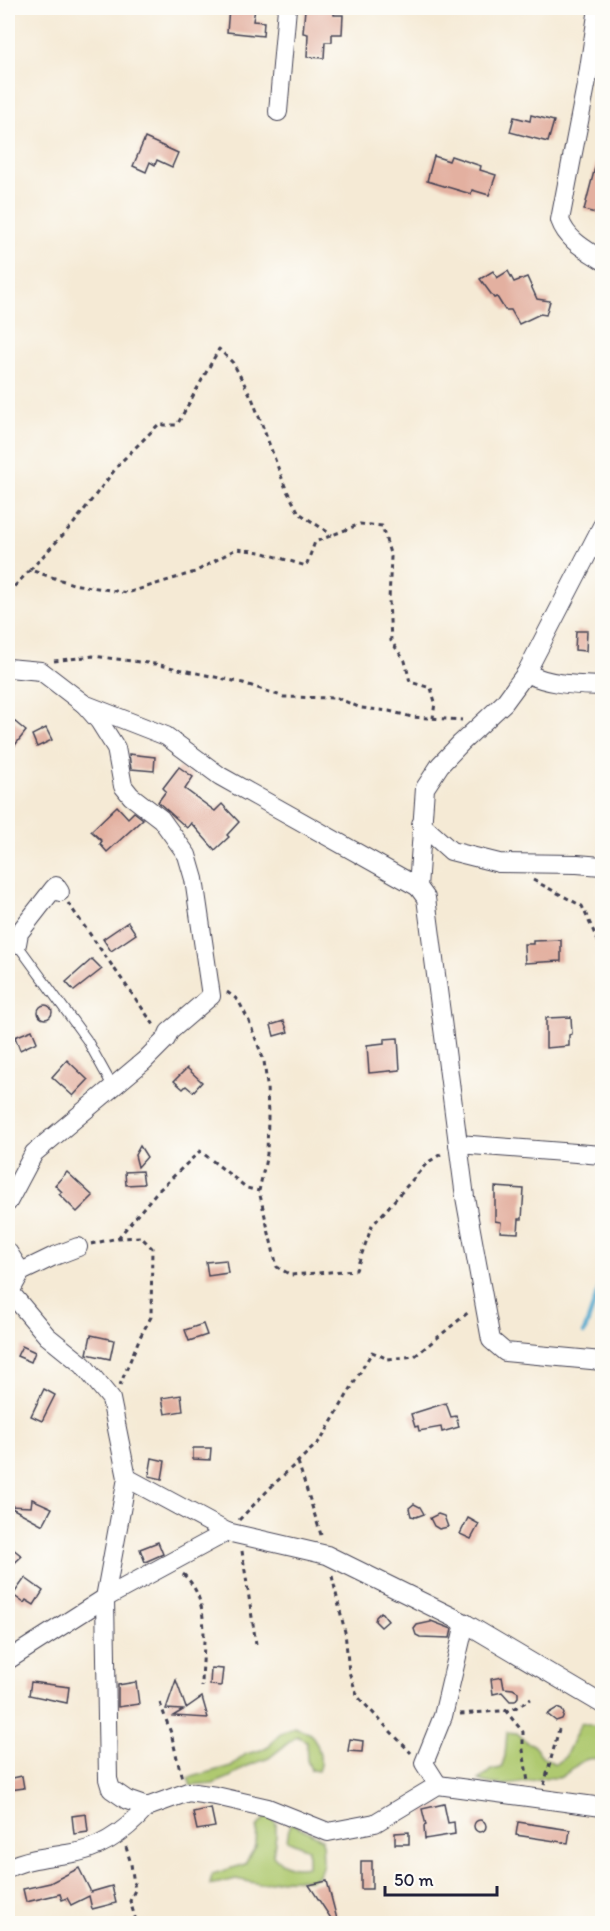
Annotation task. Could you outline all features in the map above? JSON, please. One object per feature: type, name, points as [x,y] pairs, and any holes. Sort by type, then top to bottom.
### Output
[{"type":"street","points":[[279,112],[287,8]]},
{"type":"street","points":[[599,13],[560,220],[563,230],[573,241],[603,260]]},
{"type":"street","points":[[418,887],[425,788],[440,765],[504,703],[526,673],[603,526]]},
{"type":"street","points":[[8,668],[41,671],[84,705],[99,721],[116,748],[123,786],[131,796],[161,819],[187,855],[194,879],[212,996],[169,1032],[166,1039],[144,1062],[34,1153],[8,1202]]},
{"type":"street","points":[[526,673],[542,681],[603,686]]},
{"type":"street","points":[[84,705],[166,736],[220,776],[418,887],[426,898],[458,1144],[491,1340],[505,1352],[603,1361]]},
{"type":"street","points":[[421,824],[451,851],[499,863],[603,866]]},
{"type":"street","points":[[14,935],[56,886],[60,892]]},
{"type":"street","points":[[458,1144],[603,1155]]},
{"type":"street","points":[[78,1247],[21,1272],[9,1294],[47,1336],[83,1365],[111,1399],[127,1478],[105,1598],[108,1779],[111,1789],[127,1800],[147,1807]]},
{"type":"street","points":[[8,1252],[21,1272]]},
{"type":"street","points":[[127,1478],[227,1532],[327,1555],[465,1623],[603,1704]]},
{"type":"street","points":[[8,1660],[105,1598],[227,1532]]},
{"type":"street","points":[[438,1785],[424,1763],[443,1716],[465,1623]]},
{"type":"street","points":[[8,1868],[23,1861],[69,1854],[103,1844],[134,1822],[147,1807],[188,1792],[268,1808],[328,1832],[375,1823],[438,1785],[602,1805]]},
{"type":"lane","points":[[14,935],[87,1040],[113,1087]]},
{"type":"path","points":[[8,593],[74,523],[120,463],[150,432],[158,425],[177,425],[219,349],[233,363],[252,398],[286,489],[299,513],[332,535]]},
{"type":"path","points":[[30,570],[73,584],[127,593],[195,572],[236,549],[261,552],[306,566],[315,542],[360,524],[382,526],[391,557],[389,600],[391,640],[405,661],[410,682],[431,688],[435,702],[432,718]]},
{"type":"path","points":[[51,661],[93,656],[155,664],[243,683],[284,697],[337,698],[361,708],[412,717],[482,722]]},
{"type":"path","points":[[530,879],[582,906],[603,950]]},
{"type":"path","points":[[60,892],[166,1039]]},
{"type":"path","points":[[212,996],[228,992],[238,1000],[249,1021],[264,1061],[267,1085],[267,1154],[259,1191],[277,1267],[291,1275],[356,1270],[372,1226],[427,1162],[458,1144]]},
{"type":"path","points":[[118,1238],[155,1194],[200,1151],[247,1188],[259,1191]]},
{"type":"path","points":[[78,1247],[118,1238],[141,1238],[152,1248],[151,1317],[140,1337],[117,1393],[111,1399]]},
{"type":"path","points":[[256,1644],[242,1550],[239,1541],[227,1532],[321,1440],[372,1352],[388,1359],[415,1356],[483,1300]]},
{"type":"path","points":[[298,1462],[327,1555],[345,1632],[349,1672],[358,1697],[405,1748],[424,1763]]},
{"type":"path","points":[[170,1563],[190,1580],[203,1610],[202,1687]]},
{"type":"path","points":[[443,1716],[512,1710],[531,1700]]},
{"type":"path","points":[[160,1703],[183,1777],[179,1795]]},
{"type":"path","points":[[505,1710],[523,1732],[523,1750],[535,1797]]},
{"type":"path","points":[[535,1797],[559,1729]]},
{"type":"path","points":[[121,1831],[131,1864],[135,1890],[130,1901],[136,1923]]},
{"type":"green space","points":[[581,1723],[601,1728],[602,1760],[584,1760],[559,1778],[503,1785],[479,1780],[491,1770],[501,1768],[505,1756],[507,1732],[517,1733],[532,1744],[543,1757],[555,1764],[565,1757]]},
{"type":"green space","points":[[294,1727],[304,1730],[314,1739],[320,1758],[318,1771],[311,1770],[307,1760],[306,1741],[297,1736],[269,1758],[245,1767],[230,1777],[213,1784],[191,1786],[188,1778],[231,1766],[246,1754],[270,1745],[280,1734]]},
{"type":"green space","points":[[267,1815],[276,1823],[273,1855],[285,1864],[293,1867],[308,1866],[308,1849],[287,1840],[290,1822],[322,1839],[323,1864],[319,1875],[311,1880],[287,1879],[259,1884],[236,1879],[210,1885],[212,1874],[245,1864],[256,1846],[257,1827]]},
{"type":"building","points":[[229,8],[255,9],[253,21],[264,22],[263,36],[227,32]]},
{"type":"building","points":[[305,9],[334,11],[334,15],[343,15],[342,34],[332,34],[332,42],[325,42],[324,58],[307,57],[308,34],[303,33]]},
{"type":"building","points":[[531,115],[554,121],[548,142],[510,132],[514,117],[530,121]]},
{"type":"building","points":[[145,138],[178,153],[172,167],[157,160],[155,165],[150,162],[146,172],[133,166]]},
{"type":"building","points":[[434,156],[449,161],[451,156],[481,166],[480,170],[496,175],[489,195],[472,190],[471,194],[427,181]]},
{"type":"building","points":[[598,156],[603,156],[603,215],[584,210]]},
{"type":"building","points":[[493,271],[497,278],[508,271],[514,282],[527,277],[537,299],[550,301],[546,315],[540,314],[519,324],[511,310],[505,310],[497,297],[494,298],[480,279]]},
{"type":"building","points":[[576,631],[587,631],[586,651],[575,650]]},
{"type":"building","points":[[8,716],[26,731],[8,754]]},
{"type":"building","points":[[46,728],[52,740],[37,747],[32,735]]},
{"type":"building","points":[[129,754],[155,757],[154,771],[131,769]]},
{"type":"building","points":[[179,767],[193,777],[185,789],[215,811],[222,804],[239,822],[227,835],[229,837],[215,850],[191,823],[187,828],[158,802],[166,791],[163,788]]},
{"type":"building","points":[[117,806],[128,818],[134,812],[143,819],[107,852],[100,844],[102,841],[91,831]]},
{"type":"building","points":[[128,922],[136,934],[111,951],[103,939]]},
{"type":"building","points":[[561,940],[561,961],[525,963],[524,944],[533,944],[533,941]]},
{"type":"building","points":[[92,959],[102,969],[74,991],[66,982]]},
{"type":"building","points":[[45,1005],[50,1007],[52,1012],[50,1017],[45,1019],[40,1017],[38,1012],[40,1007]]},
{"type":"building","points":[[571,1017],[572,1034],[569,1035],[569,1046],[546,1048],[546,1018]]},
{"type":"building","points":[[284,1021],[288,1032],[274,1036],[271,1025]]},
{"type":"building","points":[[32,1030],[37,1042],[20,1050],[15,1037]]},
{"type":"building","points":[[398,1038],[400,1070],[369,1073],[367,1045],[384,1043],[384,1039]]},
{"type":"building","points":[[67,1060],[88,1080],[73,1096],[52,1077]]},
{"type":"building","points":[[187,1068],[202,1082],[193,1092],[186,1086],[183,1089],[174,1081]]},
{"type":"building","points":[[140,1146],[147,1157],[138,1167],[135,1155]]},
{"type":"building","points":[[142,1171],[144,1184],[126,1185],[125,1172]]},
{"type":"building","points":[[67,1172],[93,1196],[77,1212],[59,1194],[62,1192],[55,1185]]},
{"type":"building","points":[[495,1187],[524,1189],[522,1219],[519,1219],[518,1233],[500,1232],[501,1222],[495,1221]]},
{"type":"building","points":[[226,1260],[228,1273],[208,1276],[206,1262]]},
{"type":"building","points":[[203,1324],[207,1335],[189,1341],[185,1330]]},
{"type":"building","points":[[91,1335],[114,1340],[110,1359],[87,1354]]},
{"type":"building","points":[[22,1346],[35,1352],[31,1362],[17,1356]]},
{"type":"building","points":[[44,1389],[55,1395],[42,1421],[31,1416]]},
{"type":"building","points":[[181,1395],[183,1411],[165,1414],[162,1398]]},
{"type":"building","points":[[446,1403],[451,1417],[456,1416],[459,1427],[442,1432],[441,1427],[419,1431],[418,1426],[415,1427],[411,1414]]},
{"type":"building","points":[[193,1448],[211,1448],[210,1460],[193,1459]]},
{"type":"building","points":[[152,1458],[165,1461],[162,1479],[149,1476]]},
{"type":"building","points":[[32,1499],[52,1508],[43,1525],[8,1506],[31,1507]]},
{"type":"building","points":[[414,1504],[420,1507],[424,1514],[411,1516],[409,1508]]},
{"type":"building","points":[[438,1514],[444,1516],[448,1527],[439,1529],[434,1526],[430,1518]]},
{"type":"building","points":[[468,1518],[479,1524],[471,1539],[460,1534]]},
{"type":"building","points":[[158,1542],[163,1554],[145,1562],[140,1549]]},
{"type":"building","points":[[8,1545],[22,1556],[8,1569]]},
{"type":"building","points":[[25,1578],[43,1591],[34,1605],[26,1600],[24,1603],[13,1595]]},
{"type":"building","points":[[381,1612],[388,1621],[381,1627],[375,1621]]},
{"type":"building","points":[[431,1621],[452,1629],[450,1638],[416,1635],[414,1629],[417,1625]]},
{"type":"building","points":[[211,1668],[223,1669],[221,1686],[210,1685]]},
{"type":"building","points":[[502,1677],[504,1688],[518,1692],[515,1701],[510,1701],[502,1692],[493,1694],[491,1679]]},
{"type":"building","points":[[176,1680],[186,1708],[202,1697],[208,1718],[173,1716],[183,1710],[166,1709]]},
{"type":"building","points":[[31,1682],[69,1687],[67,1703],[29,1695]]},
{"type":"building","points":[[136,1682],[139,1704],[118,1707],[118,1685]]},
{"type":"building","points":[[557,1708],[564,1714],[562,1719],[556,1721],[547,1714]]},
{"type":"building","points":[[350,1739],[363,1741],[362,1752],[348,1751]]},
{"type":"building","points":[[22,1776],[24,1788],[10,1790],[8,1779]]},
{"type":"building","points":[[444,1804],[448,1823],[454,1822],[455,1834],[425,1839],[424,1826],[426,1825],[422,1809]]},
{"type":"building","points":[[211,1808],[215,1827],[197,1830],[193,1812]]},
{"type":"building","points":[[86,1814],[88,1832],[74,1834],[72,1816]]},
{"type":"building","points":[[482,1820],[486,1826],[482,1832],[478,1832],[474,1824]]},
{"type":"building","points":[[518,1822],[570,1830],[568,1843],[516,1835]]},
{"type":"building","points":[[409,1832],[409,1844],[395,1844],[395,1833]]},
{"type":"building","points":[[361,1861],[372,1861],[372,1889],[361,1889]]},
{"type":"building","points":[[79,1868],[91,1892],[112,1886],[116,1903],[92,1909],[89,1896],[71,1905],[67,1898],[62,1900],[60,1894],[26,1902],[23,1889],[50,1883]]},
{"type":"building","points":[[327,1881],[338,1923],[334,1923],[309,1885]]},
{"type":"waterway","points":[[584,1333],[602,1280]]}]
